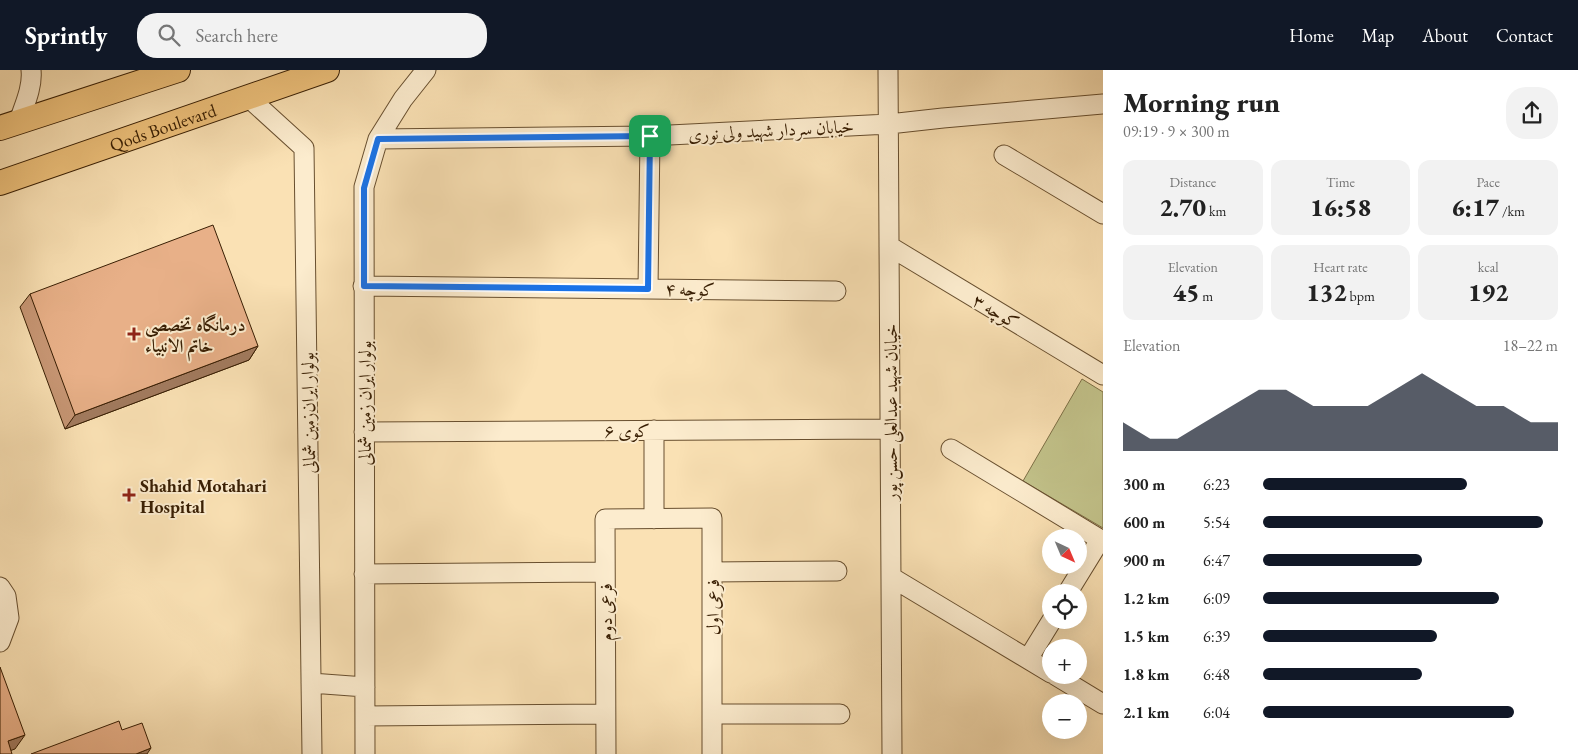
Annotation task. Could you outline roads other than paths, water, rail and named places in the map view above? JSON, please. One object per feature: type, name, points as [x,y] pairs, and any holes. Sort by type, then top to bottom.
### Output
[{"type":"main road","points":[[10,124],[178,70]]},
{"type":"main road","name":"Qods Boulevard","points":[[0,183],[327,70]]},
{"type":"street","points":[[10,124],[26,99],[31,70]]},
{"type":"street","name":"بولوار ایران زمین شمالی","points":[[364,754],[364,188],[378,139],[403,99],[426,70]]},
{"type":"street","name":"خیابان شهید عبدالعلی حسن پور","points":[[888,70],[892,749]]},
{"type":"street","name":"بولوار ایران‌زمین شمالی","points":[[248,96],[304,148],[312,754]]},
{"type":"street","name":"خیابان سردار شهید ولی نوری","points":[[378,139],[650,136],[889,124],[1103,104]]},
{"type":"street","points":[[648,289],[650,136]]},
{"type":"street","points":[[1004,154],[1103,214]]},
{"type":"street","name":"کوچه ۳","points":[[889,246],[1103,376]]},
{"type":"street","name":"کوچه ۴","points":[[364,286],[836,291]]},
{"type":"street","name":"کوی ۶","points":[[364,432],[890,429]]},
{"type":"street","points":[[654,430],[654,518]]},
{"type":"street","points":[[951,450],[1102,541],[1073,584]]},
{"type":"street","name":"فرعی اول","points":[[654,518],[712,518],[712,754]]},
{"type":"street","name":"فرعی دوم","points":[[606,754],[605,519],[654,518]]},
{"type":"street","points":[[712,572],[837,571]]},
{"type":"street","points":[[364,574],[606,572]]},
{"type":"street","points":[[891,577],[1042,668]]},
{"type":"street","points":[[0,587],[6,596],[9,618],[0,642]]},
{"type":"street","points":[[1028,659],[1046,629]]},
{"type":"street","points":[[311,683],[365,687]]},
{"type":"street","points":[[1070,684],[1103,704]]},
{"type":"street","points":[[365,716],[605,714]]},
{"type":"street","points":[[712,714],[840,714]]},
{"type":"street","points":[[892,749],[909,754]]},
{"type":"place","name":"درمانگاه تخصصی خاتم الانبیاء","points":[[134,334]]},
{"type":"place","name":"Shahid Motahari Hospital","points":[[129,495]]}]
